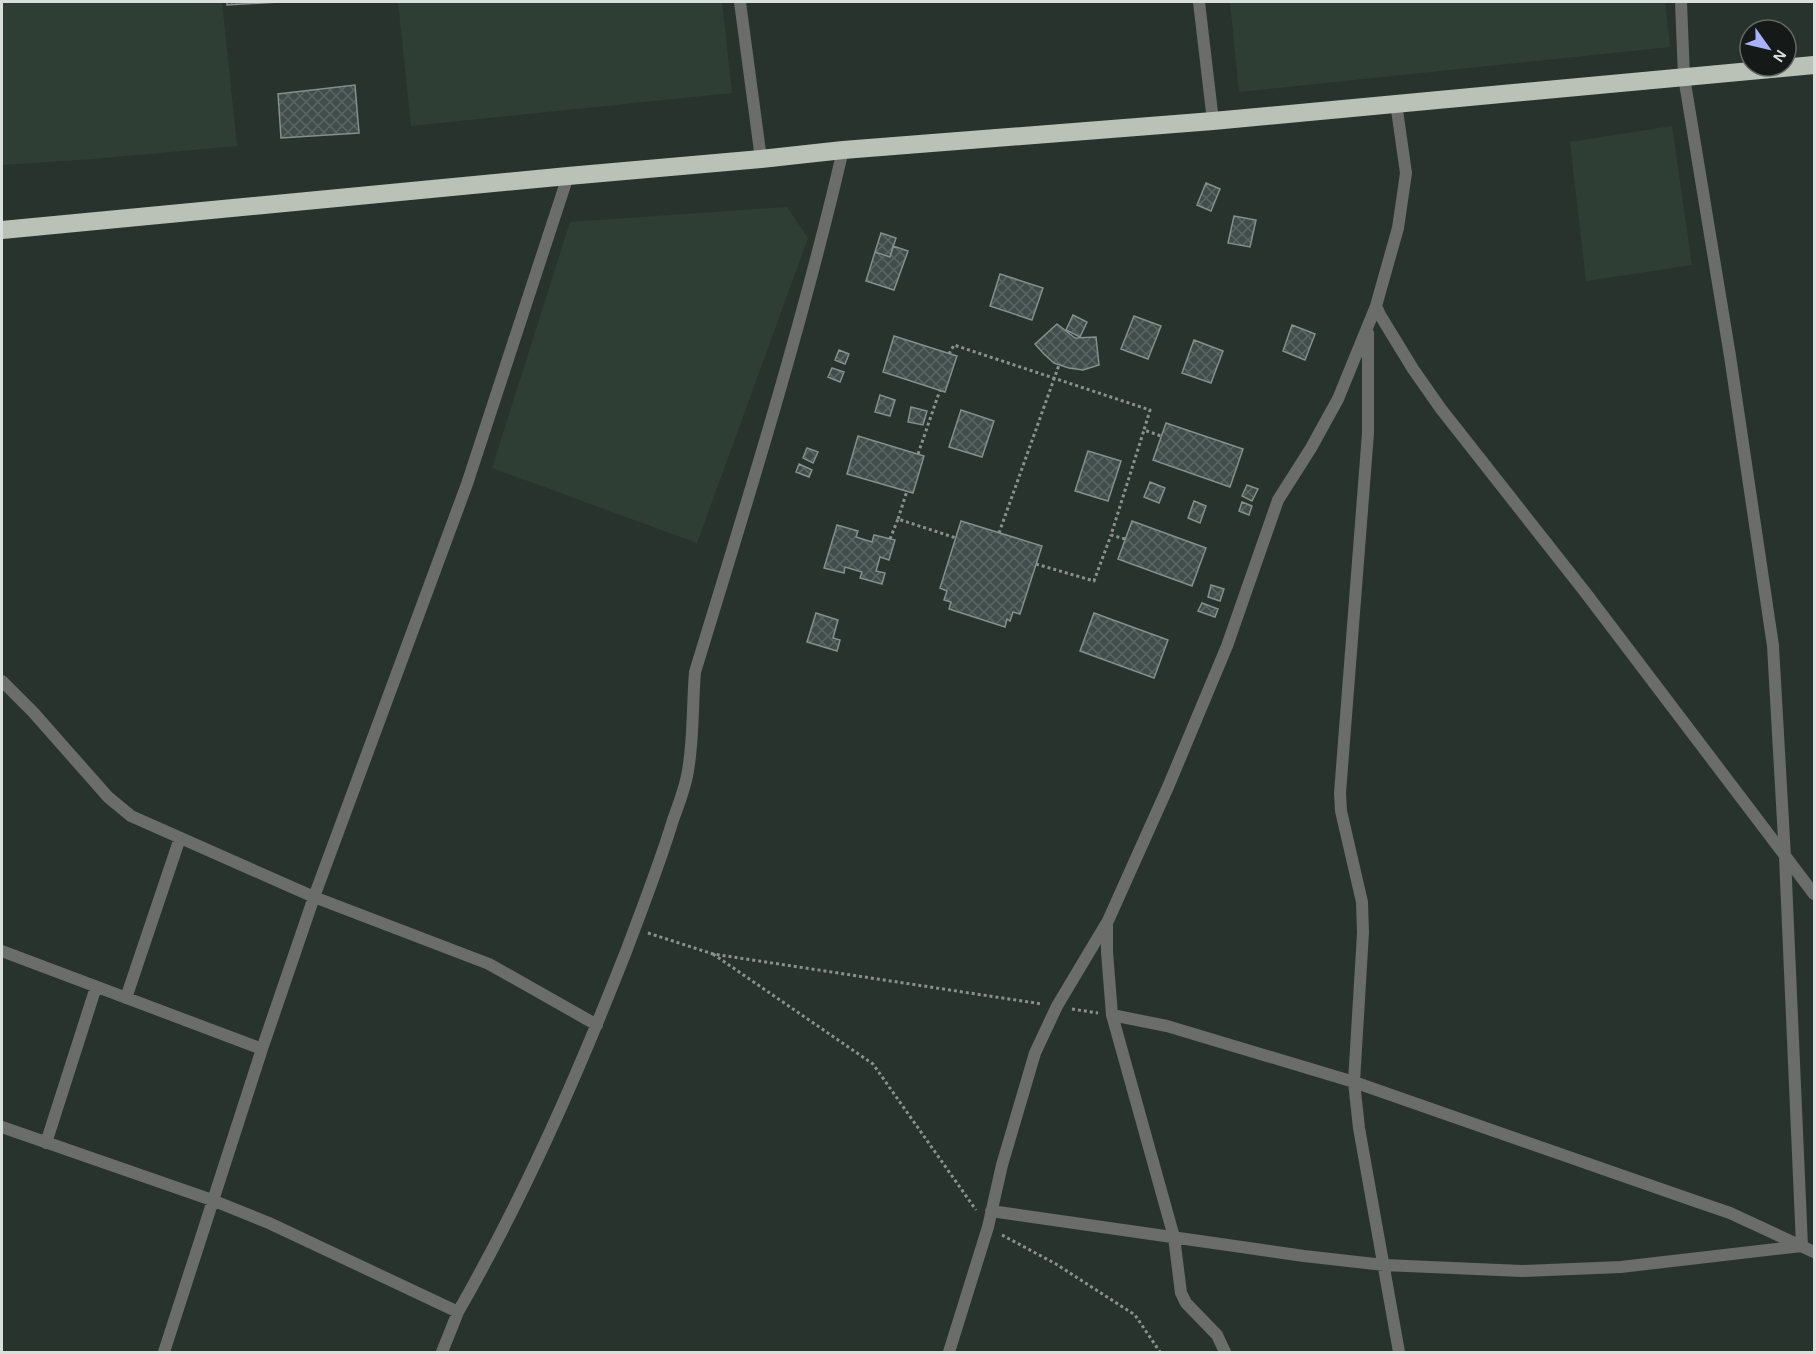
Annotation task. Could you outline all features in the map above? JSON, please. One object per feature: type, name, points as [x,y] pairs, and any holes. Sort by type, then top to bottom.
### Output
[{"type":"highway","points":[[2,230],[843,150],[1213,121],[1815,65]]},
{"type":"street","points":[[740,2],[761,159]]},
{"type":"street","points":[[1199,2],[1213,121]]},
{"type":"street","points":[[1681,2],[1684,77],[1730,356],[1773,646],[1802,1246]]},
{"type":"street","points":[[949,1353],[988,1227],[1002,1165],[1032,1064],[1057,1006],[1107,922],[1168,787],[1227,646],[1278,500],[1311,448],[1338,399],[1376,306],[1398,228],[1406,173],[1396,103]]},
{"type":"street","points":[[442,1353],[458,1312],[493,1250],[554,1127],[635,929],[667,841],[686,779],[692,745],[695,672],[768,434],[827,222],[843,150]]},
{"type":"street","points":[[164,1353],[262,1049],[466,484],[568,176]]},
{"type":"street","points":[[1376,306],[1413,369],[1441,409],[1578,583],[1815,894]]},
{"type":"street","points":[[1368,326],[1368,433],[1340,793],[1341,811],[1362,902],[1363,933],[1354,1082],[1359,1128],[1399,1353]]},
{"type":"street","points":[[2,681],[33,712],[108,798],[131,816],[315,897],[489,964],[597,1025]]},
{"type":"street","points":[[126,998],[180,838]]},
{"type":"street","points":[[1107,922],[1112,1015],[1174,1237],[1181,1293],[1186,1303],[1217,1335],[1225,1353]]},
{"type":"street","points":[[2,951],[262,1049]]},
{"type":"street","points":[[46,1143],[96,987]]},
{"type":"street","points":[[1112,1015],[1167,1026],[1354,1082],[1713,1207],[1815,1251]]},
{"type":"street","points":[[2,1127],[212,1200],[269,1223],[458,1312]]},
{"type":"street","points":[[991,1211],[1304,1256],[1384,1265],[1522,1271],[1621,1268],[1802,1246]]},
{"type":"path","points":[[949,354],[954,345],[1150,410],[1111,535],[1094,581],[1036,564]]},
{"type":"path","points":[[999,533],[1059,365]]},
{"type":"path","points":[[918,454],[940,390]]},
{"type":"path","points":[[1144,430],[1161,436]]},
{"type":"path","points":[[890,539],[907,491]]},
{"type":"path","points":[[898,519],[956,538]]},
{"type":"path","points":[[1111,535],[1125,539]]},
{"type":"path","points":[[635,929],[713,954],[1112,1015]]},
{"type":"path","points":[[713,954],[873,1064],[988,1227],[1056,1264],[1135,1315],[1160,1353]]},
{"type":"shaded area","points":[[2,2],[222,2],[237,146],[2,165]]},
{"type":"shaded area","points":[[398,2],[722,2],[732,93],[411,126]]},
{"type":"shaded area","points":[[1230,2],[1665,2],[1670,47],[1239,92]]},
{"type":"shaded area","points":[[1672,126],[1692,265],[1586,281],[1570,142]]},
{"type":"shaded area","points":[[787,207],[808,238],[697,543],[492,468],[570,222]]},
{"type":"building","points":[[227,2],[279,2],[227,5]]},
{"type":"building","points":[[355,85],[359,133],[281,138],[278,94]]},
{"type":"building","points":[[1206,183],[1220,189],[1211,211],[1197,205]]},
{"type":"building","points":[[1234,216],[1256,220],[1250,247],[1228,243]]},
{"type":"building","points":[[881,233],[896,238],[890,257],[875,252]]},
{"type":"building","points":[[893,246],[908,251],[894,290],[866,281],[875,252],[890,257]]},
{"type":"building","points":[[1000,274],[1043,288],[1032,320],[990,306]]},
{"type":"building","points":[[1073,315],[1087,322],[1080,337],[1066,330]]},
{"type":"building","points":[[1134,316],[1161,326],[1148,359],[1121,349]]},
{"type":"building","points":[[1057,324],[1075,338],[1096,337],[1099,365],[1083,370],[1069,368],[1054,363],[1044,354],[1035,344]]},
{"type":"building","points":[[1292,325],[1315,334],[1305,360],[1283,351]]},
{"type":"building","points":[[894,336],[957,356],[945,392],[883,372]]},
{"type":"building","points":[[1194,340],[1223,351],[1211,383],[1182,373]]},
{"type":"building","points":[[839,350],[849,354],[845,364],[835,360]]},
{"type":"building","points":[[832,368],[844,372],[840,382],[828,377]]},
{"type":"building","points":[[880,395],[895,400],[890,416],[875,412]]},
{"type":"building","points":[[911,407],[927,411],[923,425],[908,422]]},
{"type":"building","points":[[961,410],[994,421],[982,457],[949,447]]},
{"type":"building","points":[[1166,423],[1243,449],[1230,487],[1153,460]]},
{"type":"building","points":[[858,436],[924,456],[913,493],[847,474]]},
{"type":"building","points":[[807,448],[818,452],[813,463],[803,458]]},
{"type":"building","points":[[1088,451],[1121,461],[1108,501],[1075,491]]},
{"type":"building","points":[[799,464],[812,470],[809,477],[796,472]]},
{"type":"building","points":[[1150,482],[1165,488],[1159,503],[1144,497]]},
{"type":"building","points":[[1247,485],[1258,489],[1252,501],[1242,496]]},
{"type":"building","points":[[1194,501],[1206,506],[1200,523],[1188,518]]},
{"type":"building","points":[[1242,502],[1252,506],[1249,515],[1239,511]]},
{"type":"building","points":[[961,521],[1042,546],[1020,614],[1013,612],[1010,621],[1007,619],[1005,627],[949,609],[951,602],[944,600],[947,591],[940,588]]},
{"type":"building","points":[[1132,521],[1206,548],[1192,586],[1118,559]]},
{"type":"building","points":[[837,525],[858,531],[856,537],[872,542],[874,535],[895,540],[889,560],[880,557],[876,571],[885,573],[882,584],[860,578],[862,572],[845,567],[844,573],[824,568]]},
{"type":"building","points":[[1211,585],[1224,589],[1220,601],[1208,597]]},
{"type":"building","points":[[1202,603],[1218,609],[1215,617],[1198,611]]},
{"type":"building","points":[[816,613],[838,620],[833,638],[840,640],[837,651],[807,642]]},
{"type":"building","points":[[1094,613],[1168,640],[1154,678],[1080,651]]}]
